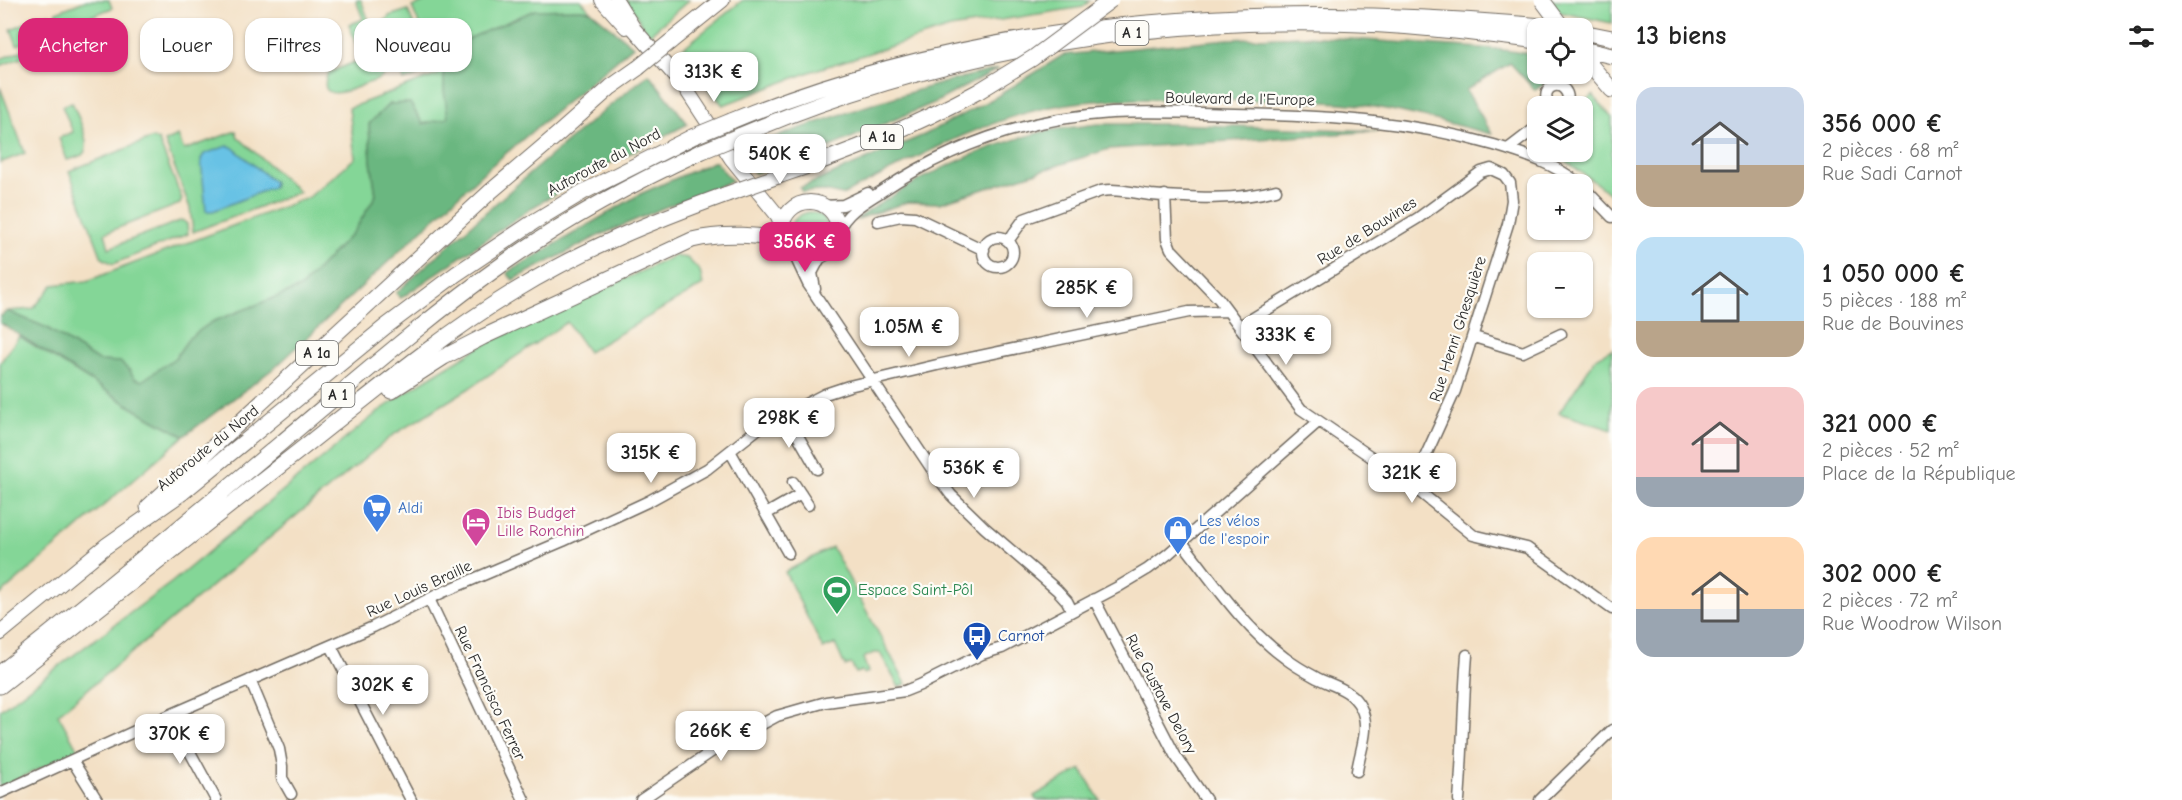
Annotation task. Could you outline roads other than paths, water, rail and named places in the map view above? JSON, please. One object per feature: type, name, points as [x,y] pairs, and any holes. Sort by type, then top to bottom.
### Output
[{"type":"highway","points":[[667,39],[704,0]]},
{"type":"highway","name":"A 1a","points":[[106,546],[253,413],[490,192],[635,65],[722,0]]},
{"type":"highway","name":"A 1a","points":[[0,686],[427,352],[513,292],[613,238],[880,138],[950,107],[1050,47],[1111,0]]},
{"type":"highway","points":[[1542,0],[1556,18]]},
{"type":"highway","name":"Autoroute du Nord","points":[[0,633],[106,546],[177,497],[385,327],[471,264],[535,220],[583,192],[692,137],[731,121],[824,86],[944,51],[1038,30],[1152,14],[1249,7],[1355,7],[1441,12],[1527,23]]},
{"type":"highway","name":"Autoroute du Nord","points":[[0,673],[149,553],[412,333],[476,283],[580,215],[700,152],[834,100],[937,70],[1038,47],[1135,32],[1232,25],[1336,23],[1433,28],[1527,40]]},
{"type":"highway","points":[[1593,34],[1612,38]]},
{"type":"highway","points":[[1593,52],[1612,56]]},
{"type":"highway","points":[[1593,68],[1612,90]]},
{"type":"highway","points":[[275,471],[444,357],[503,327],[685,243],[709,236],[751,236],[772,238],[791,250]]},
{"type":"main road","points":[[602,0],[630,31],[644,42]]},
{"type":"main road","points":[[616,0],[644,42],[684,86],[731,158],[755,188],[778,216],[783,236],[791,250],[807,258],[821,256],[832,247],[838,231],[836,218],[825,206],[814,202],[800,204],[777,201],[755,188]]},
{"type":"main road","points":[[782,227],[786,215],[800,204]]},
{"type":"street","points":[[1546,96],[1551,87],[1557,86],[1563,88],[1568,96]]},
{"type":"street","name":"Boulevard de l'Europe","points":[[825,206],[843,205],[899,180],[960,148],[1020,127],[1061,118],[1112,113],[1363,119],[1442,132],[1508,149],[1548,164],[1564,174]]},
{"type":"street","points":[[1508,149],[1527,134]]},
{"type":"street","name":"Rue de Bouvines","points":[[1240,326],[1418,218],[1481,172],[1495,170],[1508,178]]},
{"type":"street","name":"Rue Henri Ghesquière","points":[[1410,484],[1443,422],[1474,337],[1510,215],[1512,193],[1508,178]]},
{"type":"street","name":"Boulevard de l'Europe","points":[[838,231],[851,212],[899,180]]},
{"type":"street","points":[[1008,241],[1024,219],[1101,191],[1244,197],[1276,190]]},
{"type":"street","points":[[1165,195],[1167,239],[1171,249],[1228,310],[1296,404],[1305,413],[1410,484],[1473,535],[1521,546],[1533,552],[1612,609]]},
{"type":"street","name":"Boulevard de l'Europe","points":[[1593,197],[1612,217]]},
{"type":"street","points":[[878,221],[901,216],[915,216],[984,250]]},
{"type":"street","points":[[999,237],[1008,241],[1012,246],[1010,262],[998,267],[989,263],[985,259],[984,250],[992,239],[999,237]]},
{"type":"street","points":[[791,250],[806,280],[951,495],[985,528],[1057,590],[1072,611]]},
{"type":"street","points":[[817,295],[812,273],[821,256]]},
{"type":"street","points":[[873,380],[1189,312],[1228,310]]},
{"type":"street","points":[[1474,337],[1523,352],[1562,334]]},
{"type":"street","name":"Rue Louis Braille","points":[[0,793],[649,501],[693,479],[754,432],[825,394],[873,380]]},
{"type":"street","points":[[786,415],[817,469]]},
{"type":"street","points":[[641,800],[714,750],[777,716],[826,702],[891,694],[910,689],[982,654],[1002,648],[1148,569],[1182,542],[1318,422]]},
{"type":"street","points":[[730,451],[788,552]]},
{"type":"street","points":[[793,482],[808,505]]},
{"type":"street","points":[[766,514],[801,494]]},
{"type":"street","points":[[1182,542],[1240,616],[1266,642],[1302,670],[1345,690],[1355,699],[1362,711],[1365,726],[1357,771]]},
{"type":"street","name":"Rue Francisco Ferrer","points":[[429,599],[524,800]]},
{"type":"street","name":"Rue Gustave Delory","points":[[1094,599],[1175,755],[1206,800]]},
{"type":"street","points":[[331,646],[411,800]]},
{"type":"street","points":[[1459,800],[1467,655]]},
{"type":"street","points":[[250,680],[278,745],[282,778],[291,794]]},
{"type":"street","points":[[170,715],[216,800]]},
{"type":"street","points":[[1540,800],[1612,731]]},
{"type":"street","points":[[72,760],[97,800]]},
{"type":"water","points":[[227,146],[232,147],[274,182],[273,187],[213,211],[206,211],[201,159],[204,154]]},
{"type":"place","name":"Aldi","points":[[377,534]]},
{"type":"place","name":"Ibis Budget Lille Ronchin","points":[[476,548]]},
{"type":"place","name":"Les vélos de l'espoir","points":[[1178,556]]},
{"type":"place","name":"Espace Saint-Pôl","points":[[837,616]]},
{"type":"place","name":"Carnot","points":[[977,662]]}]
